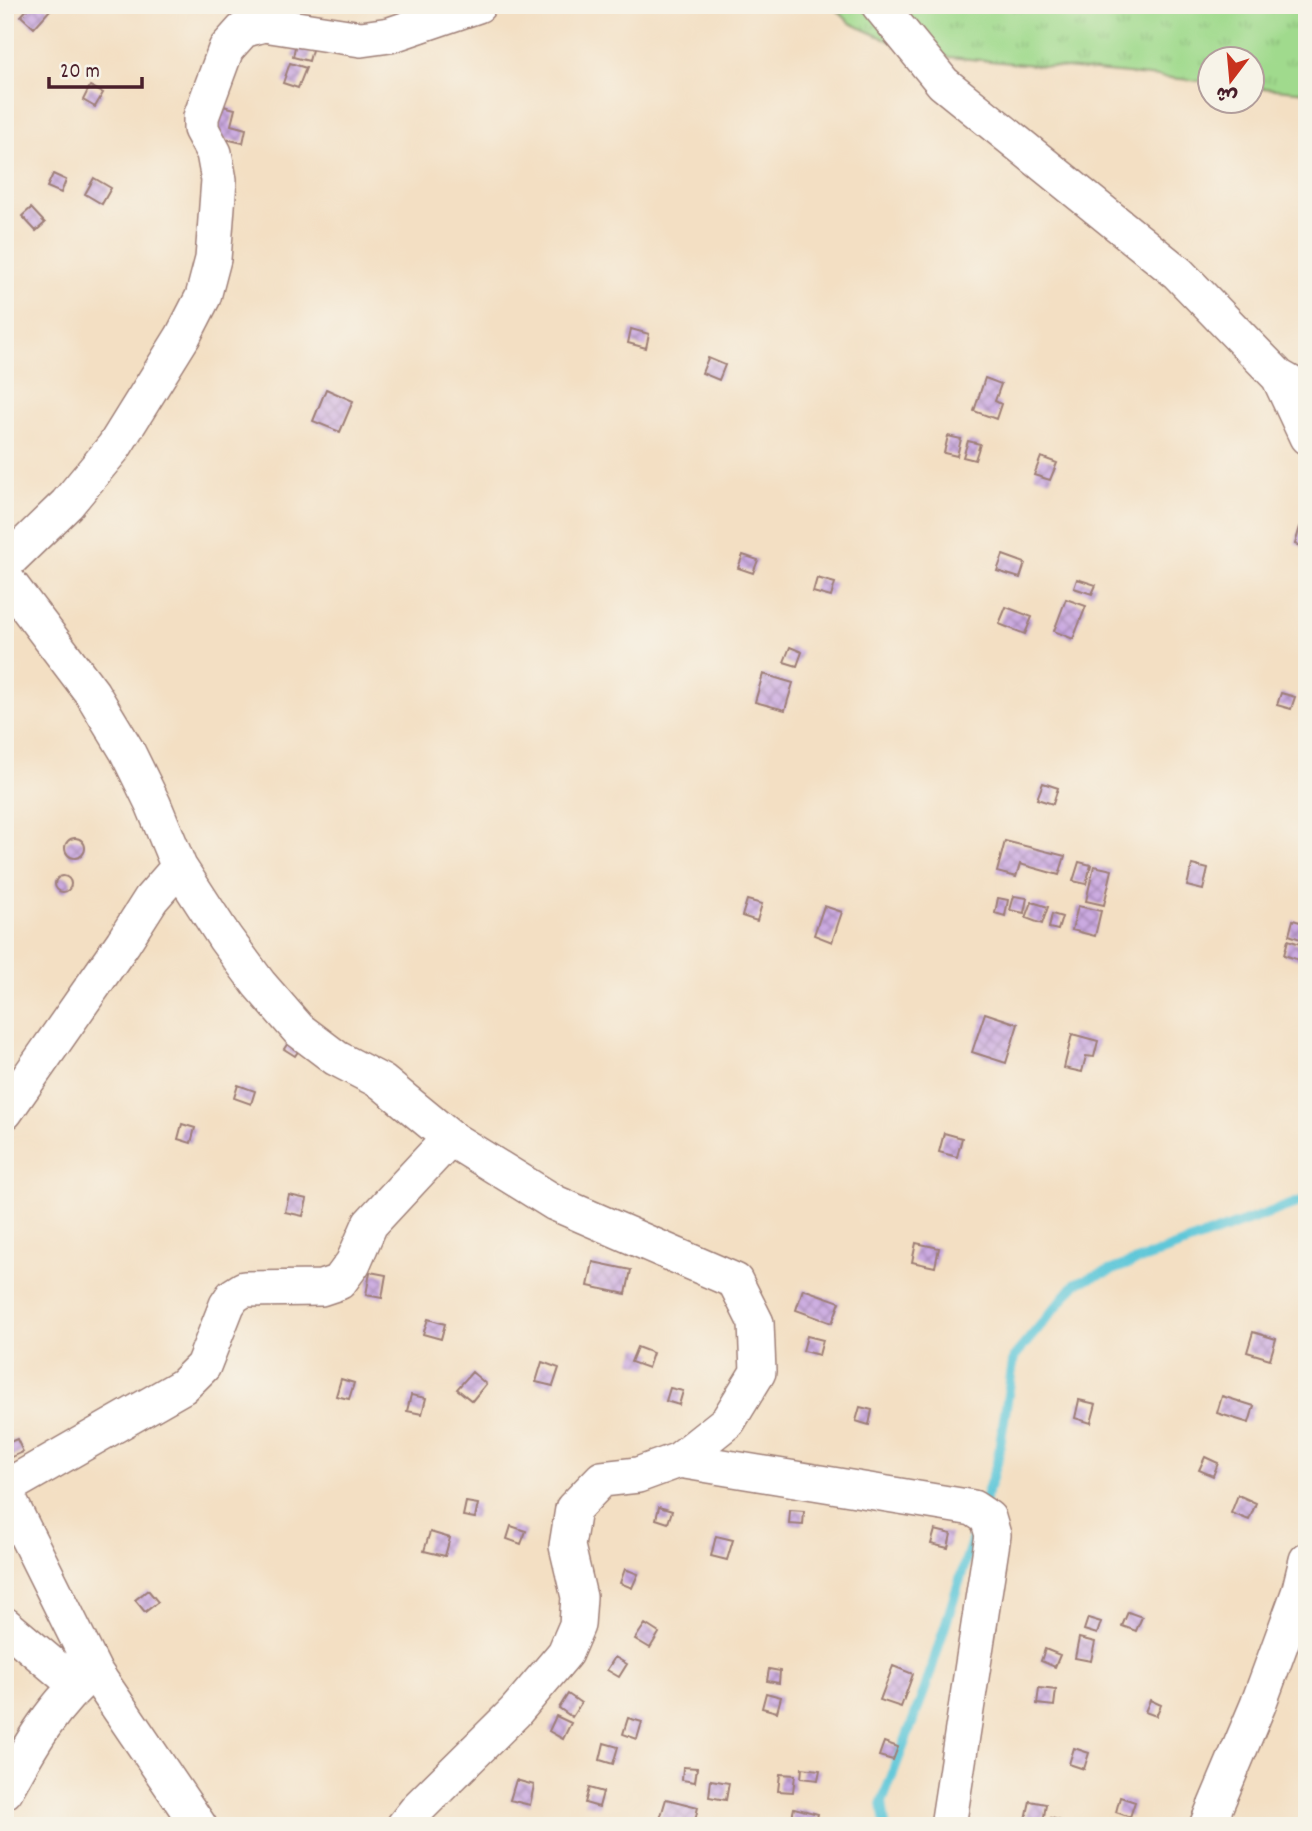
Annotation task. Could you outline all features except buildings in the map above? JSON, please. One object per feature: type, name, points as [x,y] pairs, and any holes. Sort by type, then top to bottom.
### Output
[{"type":"street","points":[[5,564],[67,504],[114,447],[183,336],[203,297],[213,259],[219,180],[215,153],[201,129],[201,117],[226,49],[243,30],[264,24],[361,39],[390,35],[478,5]]},
{"type":"street","points":[[879,5],[943,83],[1178,273],[1293,385],[1307,437]]},
{"type":"street","points":[[5,578],[92,694],[113,728],[153,804],[179,867],[225,938],[259,984],[299,1030],[336,1058],[382,1082],[450,1138],[555,1203],[735,1281],[757,1323],[758,1371],[728,1421],[680,1460],[638,1475],[602,1479],[573,1509],[567,1546],[579,1598],[577,1625],[565,1653],[515,1712],[419,1807],[404,1826]]},
{"type":"street","points":[[5,1111],[151,899],[179,867]]},
{"type":"street","points":[[199,1826],[85,1678],[5,1490],[183,1385],[203,1366],[227,1305],[233,1296],[244,1289],[321,1288],[339,1282],[353,1263],[370,1224],[450,1138]]},
{"type":"street","points":[[680,1460],[973,1508],[988,1518],[993,1535],[948,1826]]},
{"type":"street","points":[[1207,1826],[1258,1705],[1304,1583]]},
{"type":"street","points":[[5,1625],[85,1678]]},
{"type":"street","points":[[5,1791],[32,1741],[85,1678]]},
{"type":"green space","points":[[832,5],[1307,5],[1307,92],[1266,88],[1266,46],[1196,46],[1196,81],[918,54],[850,23]]},
{"type":"waterway","points":[[982,1508],[997,1463],[1014,1357],[1076,1283],[1307,1199]]},
{"type":"waterway","points":[[885,1826],[882,1802],[925,1689],[978,1522]]}]
